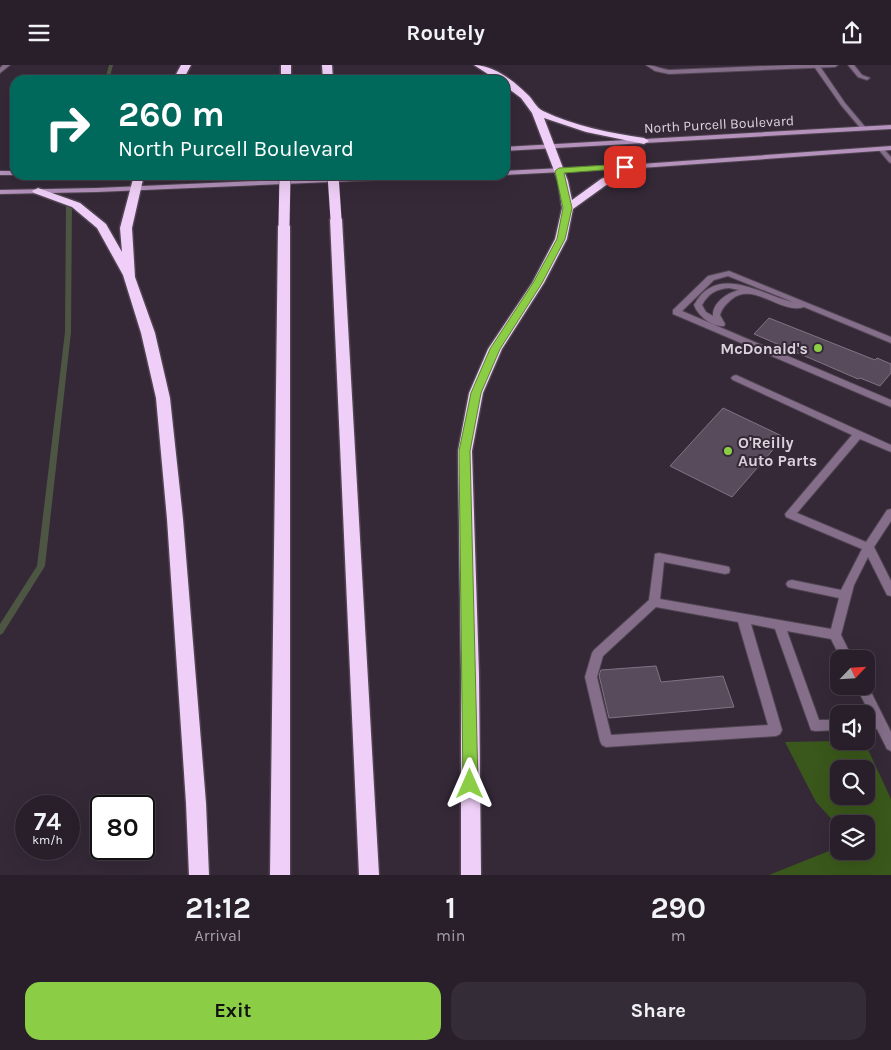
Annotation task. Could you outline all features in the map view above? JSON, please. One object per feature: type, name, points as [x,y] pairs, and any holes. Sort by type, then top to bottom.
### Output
[{"type":"highway","points":[[479,65],[495,75]]},
{"type":"highway","points":[[471,875],[465,451],[476,393],[495,349],[538,283],[561,239],[568,208],[559,171],[537,112],[524,96],[510,86]]},
{"type":"highway","points":[[537,112],[589,130],[616,137],[644,141]]},
{"type":"highway","points":[[568,208],[605,181],[641,166]]},
{"type":"highway","points":[[280,875],[285,180]]},
{"type":"highway","points":[[333,180],[369,875]]},
{"type":"highway","points":[[129,277],[126,229],[137,182]]},
{"type":"highway","points":[[38,191],[76,205],[102,226],[129,277],[148,333],[163,399],[176,538],[196,803],[199,875]]},
{"type":"main road","name":"North Purcell Boulevard","points":[[510,149],[891,127]]},
{"type":"main road","points":[[510,173],[641,166],[891,147]]},
{"type":"main road","points":[[0,192],[38,191],[137,182],[226,180]]},
{"type":"street","points":[[0,71],[7,65]]},
{"type":"street","points":[[649,65],[656,70],[669,72],[835,65]]},
{"type":"street","points":[[816,65],[844,105],[864,129]]},
{"type":"street","points":[[851,65],[860,76],[867,78]]},
{"type":"street","points":[[880,148],[891,161]]},
{"type":"street","points":[[891,340],[729,273],[710,278],[676,312],[891,404]]},
{"type":"street","points":[[812,307],[795,306],[776,301],[741,287],[722,285],[715,287],[705,295],[698,305],[707,317],[844,376],[862,391]]},
{"type":"street","points":[[721,324],[716,315],[717,309],[726,298],[737,292],[752,291]]},
{"type":"street","points":[[736,378],[891,449]]},
{"type":"street","points":[[858,435],[790,514],[868,547],[891,592]]},
{"type":"street","points":[[842,650],[835,635],[848,585],[868,547],[891,513]]},
{"type":"street","points":[[725,570],[659,557],[654,602],[598,653],[591,677],[606,741],[776,730],[744,618]]},
{"type":"street","points":[[792,584],[845,595]]},
{"type":"street","points":[[654,602],[835,635]]},
{"type":"street","points":[[779,625],[815,726],[830,725]]},
{"type":"street","points":[[867,695],[891,745]]},
{"type":"street","points":[[875,723],[881,723]]},
{"type":"green space","points":[[830,741],[830,750],[868,750],[873,760],[830,760],[830,805],[875,805],[875,765],[891,799],[891,875],[769,875],[830,851],[830,860],[875,860],[875,815],[830,815],[830,817],[816,802],[785,742]]},
{"type":"building","name":"McDonald's","points":[[769,318],[875,360],[877,358],[891,364],[891,373],[880,386],[860,378],[858,379],[754,334]]},
{"type":"building","name":"O'Reilly Auto Parts","points":[[723,408],[784,437],[732,497],[670,466]]},
{"type":"building","points":[[656,666],[661,682],[723,676],[734,707],[609,718],[599,675],[601,670]]},
{"type":"waterway","points":[[108,75],[111,65]]},
{"type":"waterway","points":[[0,631],[41,566],[68,332],[69,203]]},
{"type":"place","name":"McDonald's","points":[[818,348]]},
{"type":"place","name":"O'Reilly Auto Parts","points":[[728,451]]},
{"type":"route","points":[[470,784],[470,674],[465,451],[476,393],[495,349],[538,283],[561,239],[568,208],[563,181],[559,171],[625,167]]}]
